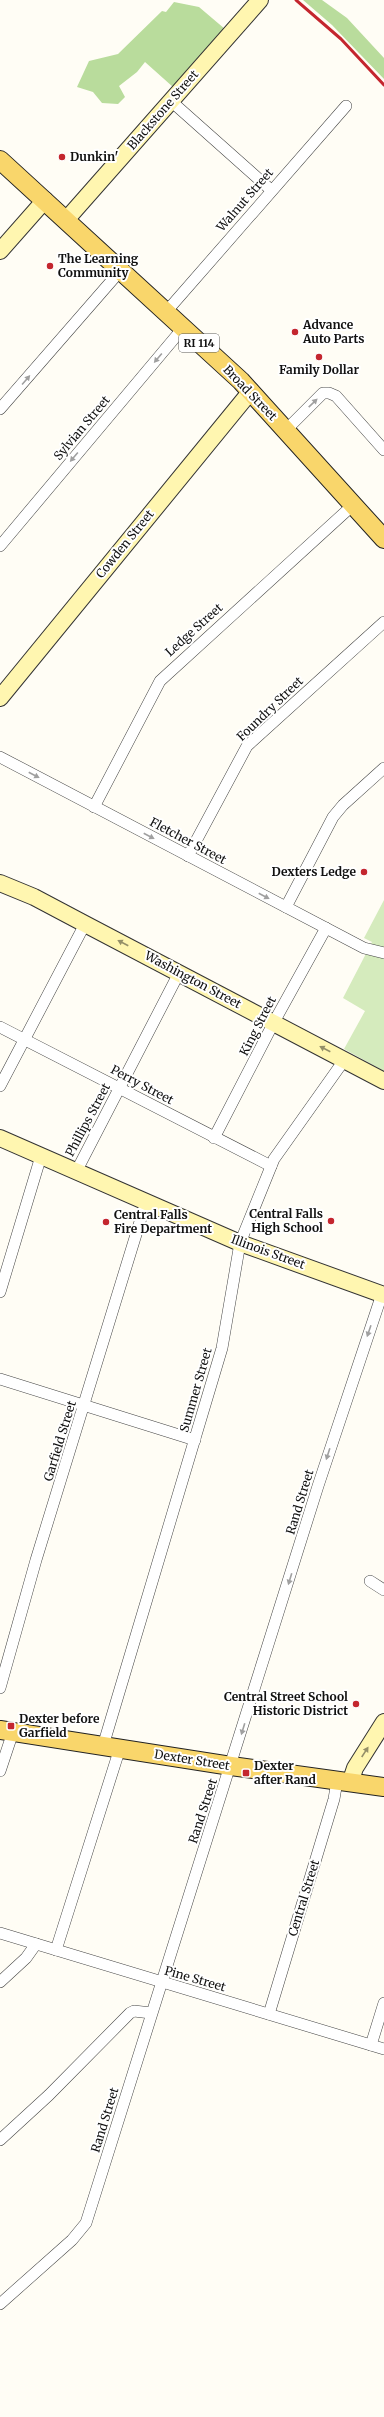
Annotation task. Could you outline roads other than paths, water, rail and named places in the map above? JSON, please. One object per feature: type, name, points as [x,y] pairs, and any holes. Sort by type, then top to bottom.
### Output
[{"type":"main road","name":"Broad Street","points":[[0,160],[251,391],[384,540]]},
{"type":"main road","name":"Dexter Street","points":[[6,1731],[231,1766],[384,1787]]},
{"type":"street","name":"Blackstone Street","points":[[66,220],[260,0]]},
{"type":"street","points":[[171,101],[271,190]]},
{"type":"street","name":"Walnut Street","points":[[166,312],[271,190],[346,106]]},
{"type":"street","points":[[0,251],[45,200]]},
{"type":"street","points":[[0,409],[121,270]]},
{"type":"street","name":"Sylvian Street","points":[[0,546],[183,328]]},
{"type":"street","name":"Cowden Street","points":[[0,698],[251,391]]},
{"type":"street","points":[[286,430],[323,393],[329,392],[336,396],[384,450]]},
{"type":"street","name":"Ledge Street","points":[[94,807],[160,681],[353,505]]},
{"type":"street","name":"Foundry Street","points":[[188,856],[247,746],[384,622]]},
{"type":"street","name":"Fletcher Street","points":[[0,757],[364,948],[384,953]]},
{"type":"street","points":[[286,907],[333,817],[342,804],[384,768]]},
{"type":"street","name":"Washington Street","points":[[0,883],[34,897],[345,1059],[384,1081]]},
{"type":"street","points":[[0,1086],[85,924]]},
{"type":"street","name":"King Street","points":[[214,1138],[274,1022],[326,928]]},
{"type":"street","name":"Phillips Street","points":[[76,1172],[179,973]]},
{"type":"street","name":"Perry Street","points":[[0,1027],[120,1087],[214,1138],[271,1166]]},
{"type":"street","name":"Summer Street","points":[[103,1746],[222,1348],[240,1243],[271,1166],[345,1059]]},
{"type":"street","name":"Illinois Street","points":[[0,1138],[240,1243],[383,1294]]},
{"type":"street","points":[[0,1292],[41,1156]]},
{"type":"street","name":"Garfield Street","points":[[0,1688],[36,1560],[85,1405],[146,1202]]},
{"type":"street","name":"Rand Street","points":[[0,2304],[72,2240],[86,2223],[318,1486],[383,1294]]},
{"type":"street","points":[[0,1379],[195,1440]]},
{"type":"street","points":[[370,1581],[384,1590]]},
{"type":"street","name":"Central Street","points":[[269,2014],[334,1799],[343,1782],[355,1768],[384,1722]]},
{"type":"street","points":[[0,1771],[6,1731]]},
{"type":"street","points":[[56,1950],[120,1748]]},
{"type":"street","name":"Pine Street","points":[[0,1933],[384,2048]]},
{"type":"street","points":[[0,1982],[26,1958],[36,1944]]},
{"type":"street","points":[[371,2045],[384,2003]]},
{"type":"street","points":[[0,2140],[49,2095],[130,2013],[134,2011],[151,2013]]},
{"type":"railway","points":[[296,0],[341,39],[384,85]]},
{"type":"place","name":"Dunkin'","points":[[62,157]]},
{"type":"place","name":"The Learning Community","points":[[50,266]]},
{"type":"place","name":"Advance Auto Parts","points":[[295,332]]},
{"type":"place","name":"Family Dollar","points":[[319,357]]},
{"type":"place","name":"Dexters Ledge","points":[[364,872]]},
{"type":"place","name":"Central Falls High School","points":[[331,1221]]},
{"type":"place","name":"Central Falls Fire Department","points":[[106,1222]]},
{"type":"place","name":"Central Street School Historic District","points":[[356,1704]]},
{"type":"place","name":"Dexter before Garfield","points":[[11,1726]]},
{"type":"place","name":"Dexter after Rand","points":[[246,1773]]}]
